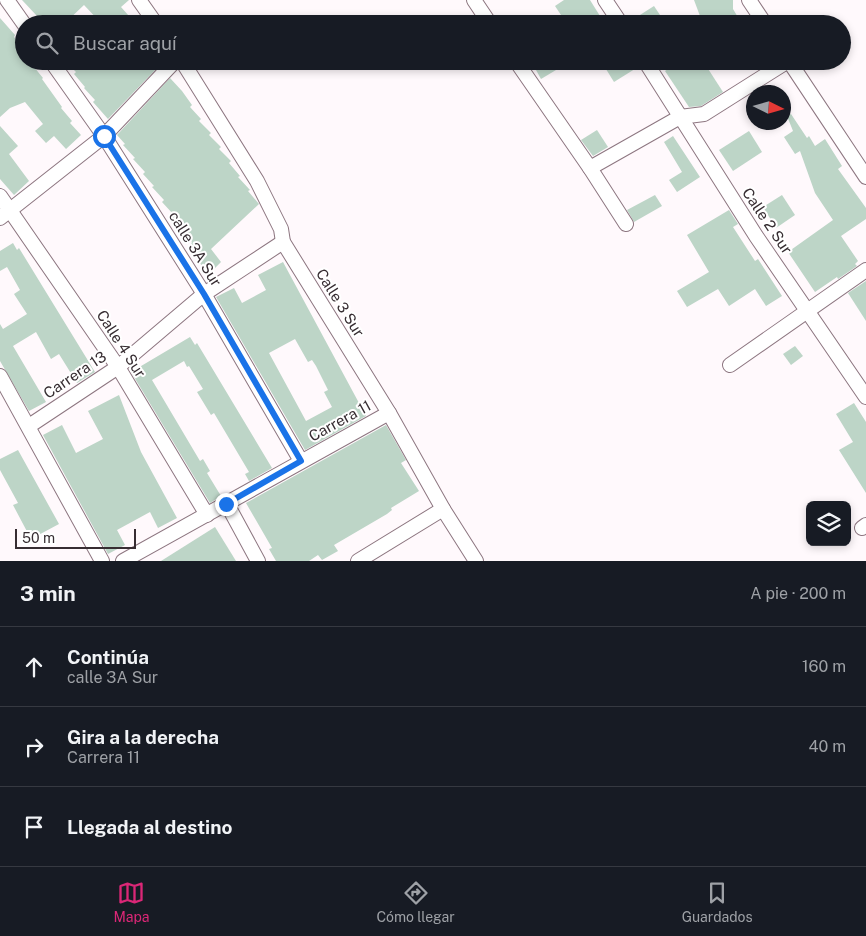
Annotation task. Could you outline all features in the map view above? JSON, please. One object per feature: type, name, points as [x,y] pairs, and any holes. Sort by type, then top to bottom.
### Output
[{"type":"street","points":[[7,0],[18,15]]},
{"type":"street","points":[[139,0],[150,15]]},
{"type":"street","points":[[474,0],[484,15]]},
{"type":"street","points":[[605,0],[615,15]]},
{"type":"street","points":[[749,0],[759,15]]},
{"type":"street","name":"calle 3A Sur","points":[[57,70],[104,136],[204,294],[301,461]]},
{"type":"street","points":[[5,214],[104,136],[166,70]]},
{"type":"street","name":"Calle 3 Sur","points":[[188,70],[257,181],[281,229],[283,242],[389,413],[443,509],[476,561]]},
{"type":"street","points":[[522,70],[626,224]]},
{"type":"street","name":"Calle 2 Sur","points":[[651,70],[756,236],[866,396]]},
{"type":"street","points":[[590,168],[680,117],[704,114],[775,70]]},
{"type":"street","points":[[795,70],[866,177]]},
{"type":"street","name":"Calle 4 Sur","points":[[0,196],[5,214],[118,367],[207,515]]},
{"type":"street","name":"Carrera 13","points":[[29,426],[118,367],[204,294],[283,242]]},
{"type":"street","points":[[730,365],[866,270]]},
{"type":"street","points":[[0,376],[102,561]]},
{"type":"street","name":"Carrera 11","points":[[123,561],[389,413]]},
{"type":"street","points":[[226,504],[258,561]]},
{"type":"street","points":[[358,561],[443,509]]},
{"type":"building","points":[[22,0],[129,0],[121,7],[128,15],[93,15],[84,5],[73,15],[36,15]]},
{"type":"building","points":[[564,0],[590,0],[599,15],[561,15],[555,6]]},
{"type":"building","points":[[694,0],[733,0],[733,9],[737,15],[700,15]]},
{"type":"building","points":[[654,6],[660,15],[640,15]]},
{"type":"building","points":[[0,18],[15,35],[15,70],[36,70],[61,108],[72,121],[70,123],[81,135],[66,149],[54,136],[46,143],[35,131],[43,124],[25,102],[10,108],[0,117]]},
{"type":"building","points":[[74,70],[155,70],[108,119],[93,102],[95,100],[74,74],[76,72]]},
{"type":"building","points":[[536,70],[556,70],[541,79]]},
{"type":"building","points":[[607,70],[633,70],[614,82]]},
{"type":"building","points":[[709,70],[723,92],[701,106],[689,107],[665,71]]},
{"type":"building","points":[[170,78],[192,105],[190,107],[201,119],[199,121],[211,133],[209,135],[221,147],[219,149],[231,161],[229,163],[240,176],[238,177],[259,204],[211,249],[221,262],[209,274],[198,261],[201,257],[191,244],[192,242],[171,216],[173,214],[162,202],[164,200],[152,187],[154,186],[143,174],[145,172],[133,159],[135,158],[117,135]]},
{"type":"building","points":[[791,114],[807,138],[809,136],[815,146],[825,139],[842,166],[838,169],[866,208],[866,219],[841,236],[858,261],[855,264],[857,266],[815,292],[788,252],[833,220],[815,193],[800,151],[795,154],[784,137],[793,131]]},
{"type":"building","points":[[0,126],[18,146],[9,154],[29,181],[14,195],[0,179]]},
{"type":"building","points":[[597,130],[608,147],[593,156],[581,140]]},
{"type":"building","points":[[749,131],[762,152],[733,171],[719,150]]},
{"type":"building","points":[[673,136],[700,177],[677,192],[669,180],[682,172],[664,142]]},
{"type":"building","points":[[655,195],[662,206],[634,222],[627,210]]},
{"type":"building","points":[[782,195],[795,215],[776,228],[763,207]]},
{"type":"building","points":[[729,210],[738,224],[733,227],[755,261],[758,259],[782,296],[766,306],[755,289],[729,306],[718,289],[687,307],[677,291],[709,272],[687,235]]},
{"type":"building","points":[[13,243],[17,250],[19,248],[95,372],[77,383],[59,354],[51,359],[36,332],[13,346],[46,402],[29,411],[0,361],[0,324],[3,329],[27,314],[14,294],[20,290],[7,267],[0,271],[0,251]]},
{"type":"building","points":[[283,262],[366,416],[305,450],[216,297],[234,288],[242,303],[266,290],[258,275]],"holes":[[[295,339],[308,362],[312,360],[316,366],[328,390],[324,392],[332,407],[306,421],[269,353]]]},
{"type":"building","points":[[866,281],[866,321],[848,293]]},
{"type":"building","points":[[190,337],[195,345],[197,343],[272,468],[249,481],[245,474],[249,472],[214,413],[211,415],[197,392],[203,389],[184,361],[152,380],[200,461],[203,459],[210,471],[207,473],[221,496],[210,503],[131,372]]},
{"type":"building","points":[[795,346],[803,356],[791,365],[783,354]]},
{"type":"building","points":[[119,395],[141,452],[177,518],[158,528],[150,512],[117,530],[125,545],[108,554],[43,435],[62,425],[76,453],[103,439],[88,411]]},
{"type":"building","points":[[854,403],[866,422],[866,493],[839,450],[853,442],[836,414]]},
{"type":"building","points":[[386,425],[406,460],[401,463],[419,491],[391,508],[392,510],[387,514],[334,545],[338,551],[322,560],[318,555],[309,561],[276,561],[269,549],[272,548],[246,503]]},
{"type":"building","points":[[18,450],[59,524],[31,539],[13,505],[18,503],[0,470],[0,459]]},
{"type":"building","points":[[215,527],[236,561],[161,561]]},
{"type":"route","points":[[104,136],[204,294],[301,461],[226,504]]}]
